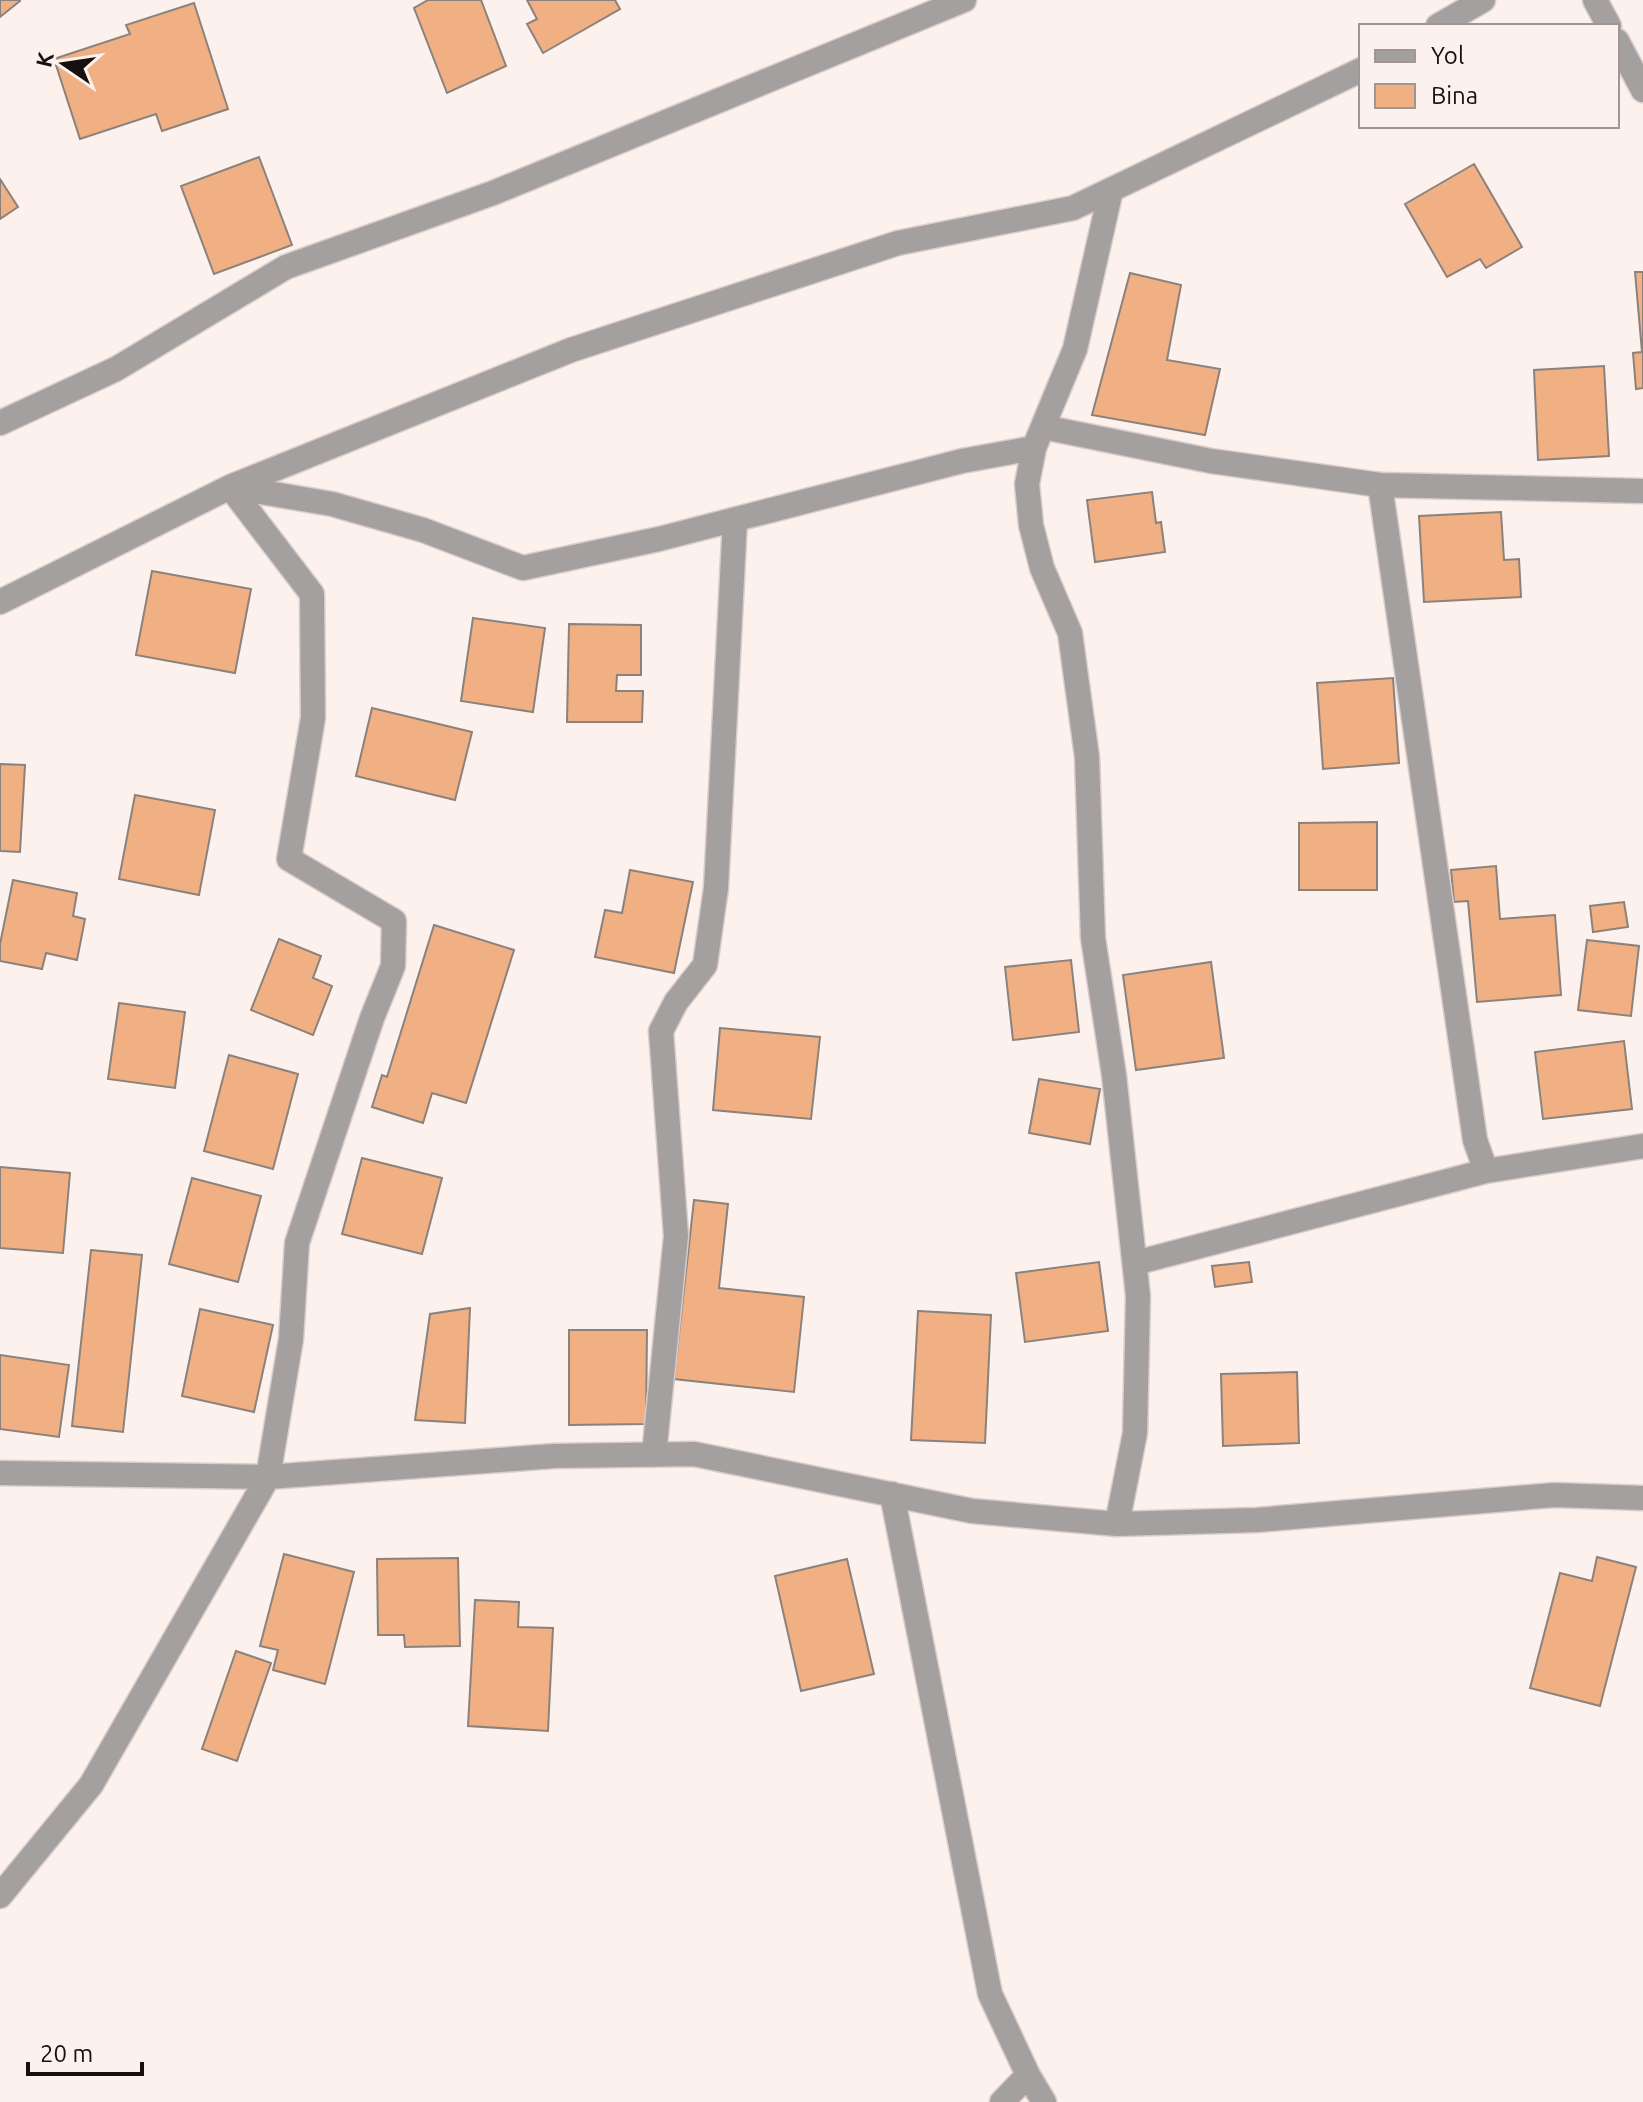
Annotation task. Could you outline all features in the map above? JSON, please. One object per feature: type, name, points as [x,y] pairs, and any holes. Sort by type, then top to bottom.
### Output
[{"type":"street","points":[[0,423],[116,369],[286,267],[493,193],[964,0]]},
{"type":"street","points":[[1441,24],[1483,0]]},
{"type":"street","points":[[1595,0],[1608,24]]},
{"type":"street","points":[[1619,45],[1643,90]]},
{"type":"street","points":[[0,602],[230,487],[585,345],[898,243],[1073,208],[1359,71]]},
{"type":"street","points":[[1111,190],[1075,349],[1039,437],[1027,484],[1031,525],[1042,568],[1070,633],[1087,757],[1093,938],[1114,1075],[1138,1296],[1135,1433],[1117,1524]]},
{"type":"street","points":[[230,487],[332,504],[423,530],[523,568],[735,520],[962,461],[1039,437],[1380,485],[1643,491]]},
{"type":"street","points":[[1380,485],[1475,1140],[1486,1171]]},
{"type":"street","points":[[0,1896],[91,1785],[268,1477],[291,1339],[297,1243],[372,1018],[393,966],[394,921],[289,859],[313,718],[312,594],[230,487]]},
{"type":"street","points":[[654,1455],[676,1236],[661,1031],[676,1002],[705,965],[716,888],[735,520]]},
{"type":"street","points":[[1135,1263],[1486,1171],[1643,1146]]},
{"type":"street","points":[[0,1473],[268,1477],[554,1456],[694,1454],[972,1511],[1117,1524],[1257,1520],[1554,1495],[1643,1498]]},
{"type":"street","points":[[892,1494],[990,1994],[1044,2102]]},
{"type":"street","points":[[1002,2102],[1028,2075]]},
{"type":"building","points":[[0,0],[19,0],[20,1],[0,17]]},
{"type":"building","points":[[428,0],[481,0],[506,66],[447,93],[414,8]]},
{"type":"building","points":[[527,0],[615,0],[620,9],[543,53],[527,24],[537,19]]},
{"type":"building","points":[[194,3],[228,109],[162,131],[156,114],[80,139],[54,59],[130,34],[126,25]]},
{"type":"building","points":[[259,157],[292,245],[214,274],[181,186]]},
{"type":"building","points":[[1474,164],[1522,247],[1486,268],[1480,259],[1447,277],[1405,204]]},
{"type":"building","points":[[0,179],[18,207],[0,219]]},
{"type":"building","points":[[1635,272],[1643,272],[1643,388],[1636,389],[1633,353],[1642,352]]},
{"type":"building","points":[[1130,273],[1181,285],[1167,360],[1220,369],[1205,435],[1092,415]]},
{"type":"building","points":[[1604,366],[1609,456],[1538,460],[1534,370]]},
{"type":"building","points":[[1152,492],[1156,523],[1161,522],[1165,552],[1095,562],[1087,500]]},
{"type":"building","points":[[1501,512],[1504,560],[1519,559],[1521,597],[1424,602],[1419,516]]},
{"type":"building","points":[[152,571],[251,589],[235,673],[136,655]]},
{"type":"building","points":[[473,618],[545,628],[533,712],[461,701]]},
{"type":"building","points":[[569,624],[641,625],[641,675],[617,675],[616,691],[643,691],[642,722],[567,722]]},
{"type":"building","points":[[1393,678],[1399,763],[1323,769],[1317,683]]},
{"type":"building","points":[[372,708],[472,732],[455,800],[356,776]]},
{"type":"building","points":[[0,764],[25,765],[20,852],[0,851]]},
{"type":"building","points":[[135,795],[215,810],[199,895],[119,879]]},
{"type":"building","points":[[1377,822],[1377,890],[1299,890],[1299,823]]},
{"type":"building","points":[[1496,866],[1500,919],[1555,915],[1561,995],[1477,1002],[1468,901],[1454,902],[1451,870]]},
{"type":"building","points":[[630,870],[693,882],[674,973],[595,957],[605,910],[622,913]]},
{"type":"building","points":[[13,880],[77,893],[73,916],[85,919],[77,960],[46,953],[42,969],[0,961],[0,944]]},
{"type":"building","points":[[1624,902],[1628,927],[1593,932],[1590,906]]},
{"type":"building","points":[[434,925],[514,950],[466,1103],[432,1093],[423,1123],[372,1107],[382,1075],[387,1077]]},
{"type":"building","points":[[279,939],[321,956],[313,978],[332,986],[313,1035],[251,1010]]},
{"type":"building","points":[[1587,940],[1639,946],[1631,1016],[1578,1010]]},
{"type":"building","points":[[1071,960],[1079,1032],[1013,1040],[1005,967]]},
{"type":"building","points":[[1211,962],[1224,1058],[1136,1070],[1123,975]]},
{"type":"building","points":[[119,1003],[185,1012],[175,1088],[108,1079]]},
{"type":"building","points":[[720,1028],[820,1037],[811,1119],[713,1110]]},
{"type":"building","points":[[1624,1041],[1632,1109],[1543,1119],[1535,1052]]},
{"type":"building","points":[[229,1055],[298,1074],[273,1169],[204,1151]]},
{"type":"building","points":[[1039,1079],[1100,1089],[1090,1144],[1029,1133]]},
{"type":"building","points":[[362,1158],[442,1178],[422,1254],[342,1234]]},
{"type":"building","points":[[0,1167],[70,1173],[63,1253],[0,1248]]},
{"type":"building","points":[[192,1178],[261,1196],[238,1282],[169,1264]]},
{"type":"building","points":[[694,1200],[728,1204],[719,1288],[804,1297],[794,1392],[674,1379]]},
{"type":"building","points":[[91,1250],[142,1255],[123,1432],[72,1426]]},
{"type":"building","points":[[1099,1262],[1108,1331],[1025,1342],[1016,1273]]},
{"type":"building","points":[[1249,1262],[1252,1282],[1215,1287],[1212,1266]]},
{"type":"building","points":[[470,1308],[465,1423],[415,1420],[430,1314]]},
{"type":"building","points":[[200,1309],[273,1325],[254,1412],[182,1396]]},
{"type":"building","points":[[918,1311],[991,1315],[985,1443],[911,1440]]},
{"type":"building","points":[[569,1330],[647,1330],[646,1424],[569,1425]]},
{"type":"building","points":[[0,1355],[69,1365],[59,1437],[0,1429]]},
{"type":"building","points":[[1297,1372],[1299,1443],[1223,1446],[1221,1374]]},
{"type":"building","points":[[284,1554],[354,1572],[325,1684],[273,1670],[278,1650],[260,1646]]},
{"type":"building","points":[[1597,1557],[1636,1567],[1600,1706],[1530,1688],[1560,1573],[1592,1581]]},
{"type":"building","points":[[458,1558],[460,1646],[405,1647],[404,1635],[378,1635],[377,1559]]},
{"type":"building","points":[[847,1559],[874,1674],[801,1691],[775,1576]]},
{"type":"building","points":[[475,1600],[519,1602],[518,1627],[553,1628],[548,1731],[468,1726]]},
{"type":"building","points":[[236,1651],[271,1663],[237,1761],[202,1749]]}]
